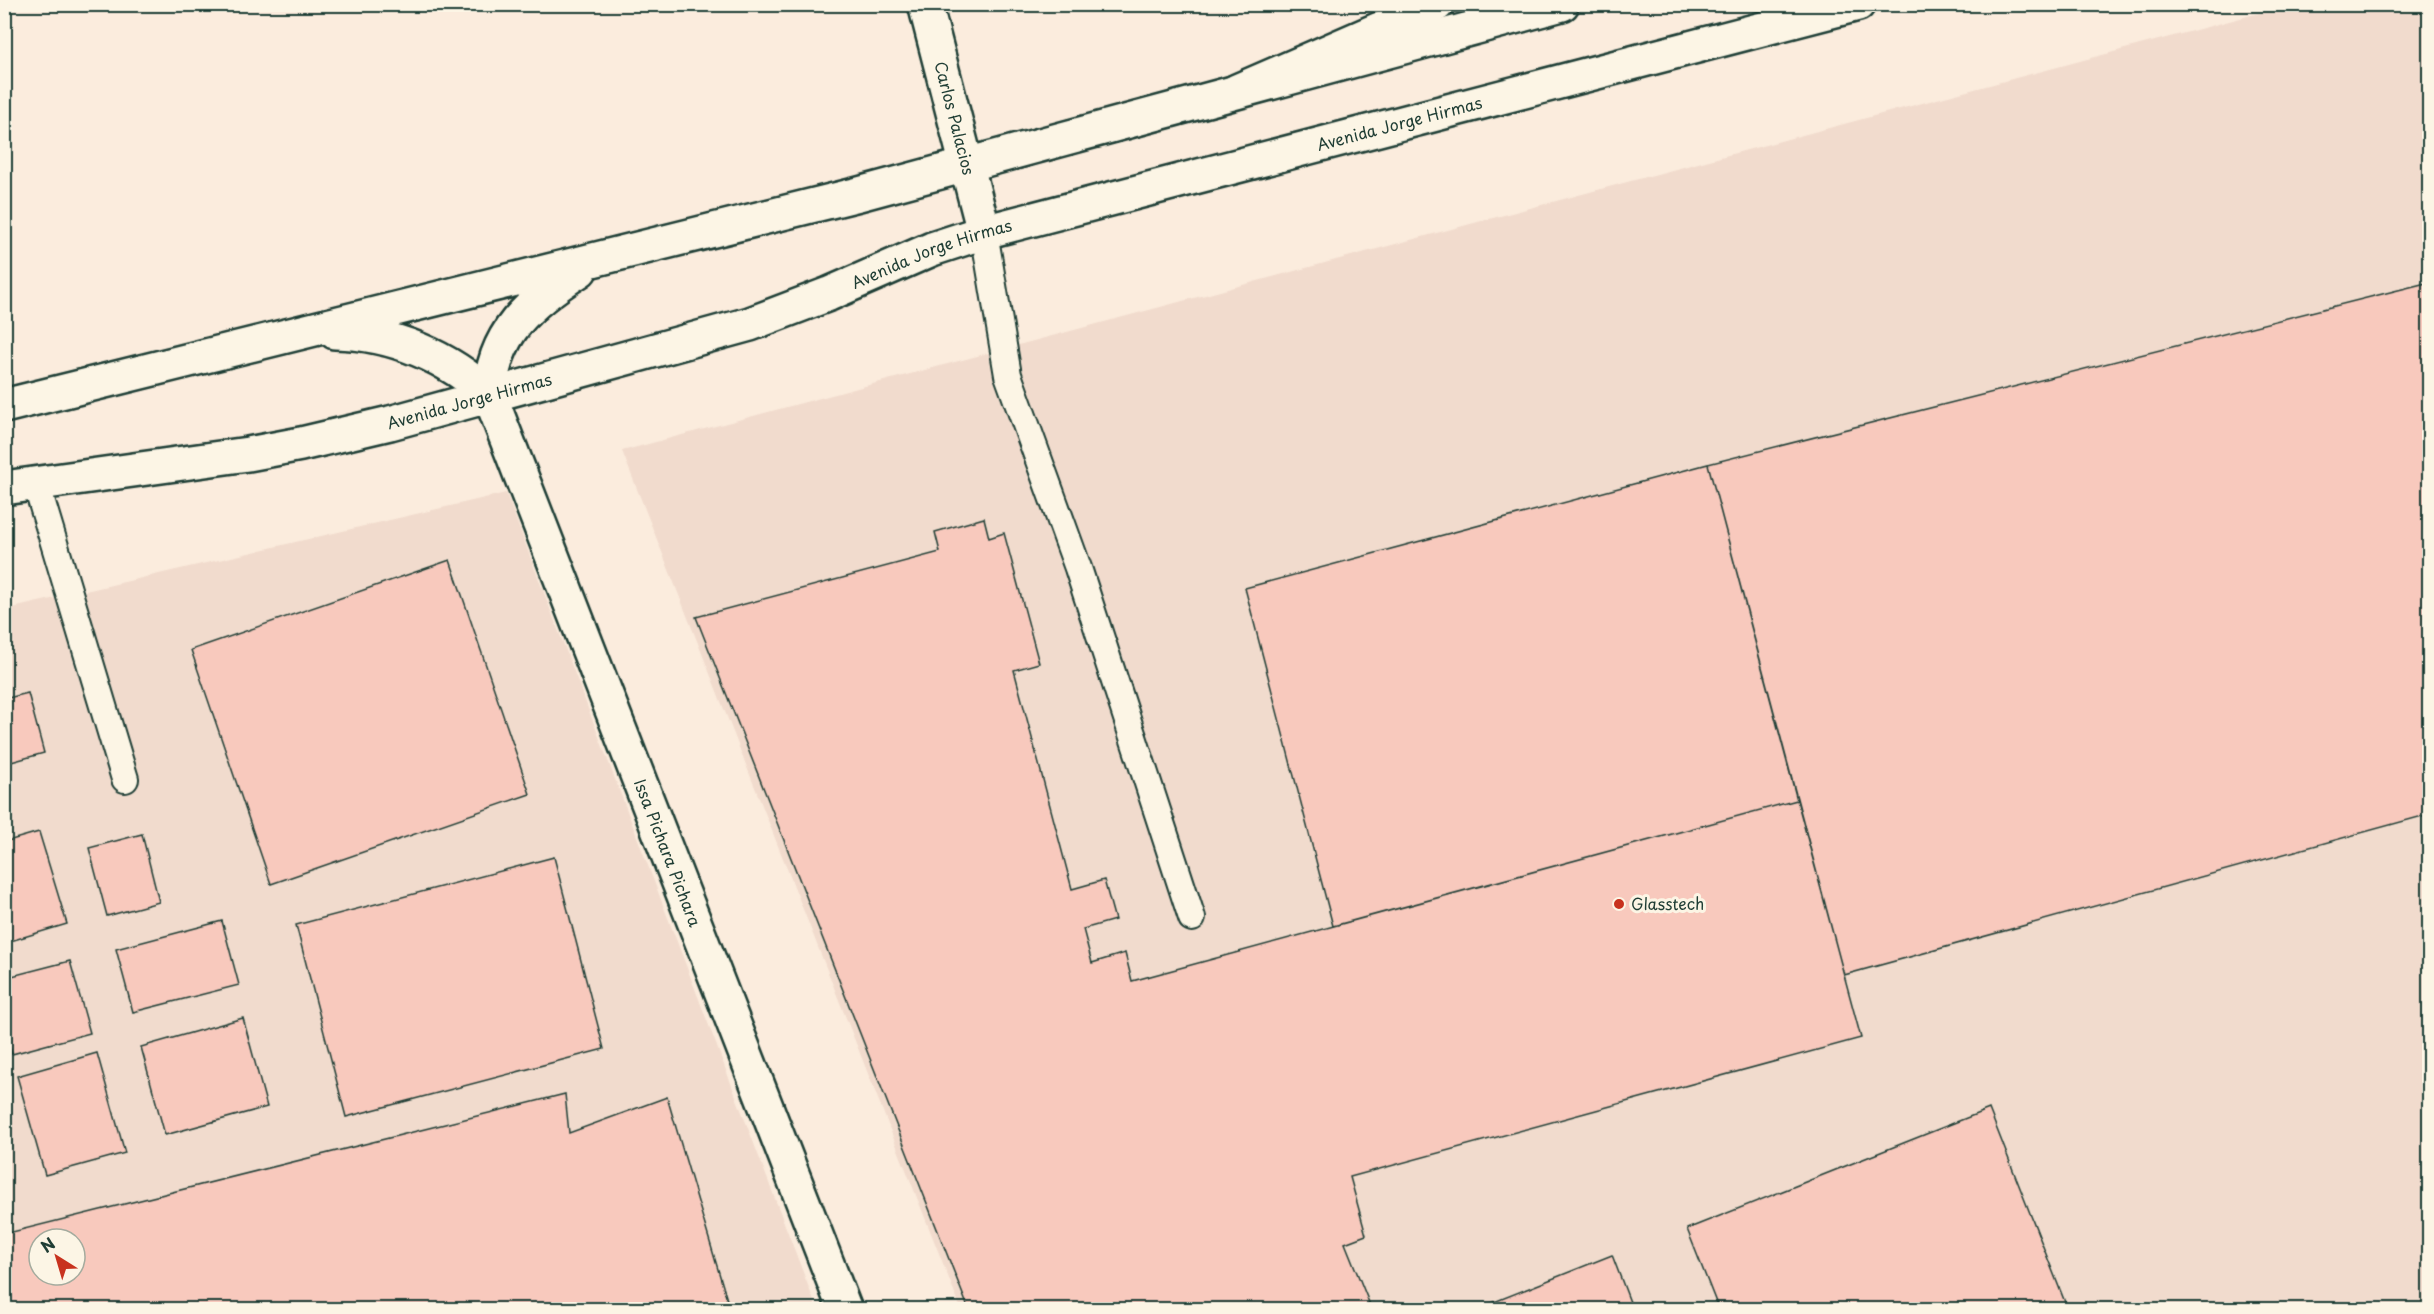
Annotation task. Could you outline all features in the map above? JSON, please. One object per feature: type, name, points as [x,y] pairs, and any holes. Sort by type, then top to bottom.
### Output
[{"type":"street","name":"Carlos Palacios","points":[[926,4],[984,232]]},
{"type":"street","points":[[1237,91],[1437,4]]},
{"type":"street","points":[[4,406],[597,260],[966,166],[1562,4]]},
{"type":"street","name":"Avenida Jorge Hirmas","points":[[4,488],[301,444],[490,396],[750,324],[810,302],[932,249],[984,232],[1858,4]]},
{"type":"street","points":[[490,396],[491,375],[496,355],[505,336],[524,315],[562,282],[597,260]]},
{"type":"street","points":[[307,332],[371,336],[427,353],[471,378],[490,396]]},
{"type":"street","name":"Issa Pichara Pichara","points":[[490,396],[845,1310]]},
{"type":"lane","points":[[984,232],[1008,375],[1078,568],[1192,918]]},
{"type":"lane","points":[[36,483],[125,779]]},
{"type":"shaded area","points":[[2289,5],[2429,5],[2429,1309],[961,1309],[622,451]]},
{"type":"shaded area","points":[[506,493],[817,1309],[5,1309],[4,610]]},
{"type":"building","points":[[2430,282],[2430,814],[1844,975],[1708,464]]},
{"type":"building","points":[[1708,464],[1797,800],[1333,926],[1245,588]]},
{"type":"building","name":"Glasstech","points":[[984,518],[989,538],[1004,533],[1039,663],[1014,670],[1072,889],[1104,880],[1115,920],[1083,929],[1092,963],[1125,953],[1132,981],[1797,800],[1861,1038],[1350,1177],[1366,1235],[1345,1243],[1372,1310],[969,1310],[696,617],[940,552],[935,532]]},
{"type":"building","points":[[450,560],[530,794],[271,884],[191,650]]},
{"type":"building","points":[[28,693],[44,753],[4,764],[4,699]]},
{"type":"building","points":[[39,832],[67,924],[4,943],[4,842]]},
{"type":"building","points":[[142,834],[159,902],[107,916],[89,848]]},
{"type":"building","points":[[554,857],[604,1049],[346,1117],[296,925]]},
{"type":"building","points":[[222,921],[239,985],[133,1012],[116,949]]},
{"type":"building","points":[[70,961],[90,1033],[12,1054],[4,1027],[4,978]]},
{"type":"building","points":[[243,1018],[267,1107],[165,1135],[141,1047]]},
{"type":"building","points":[[97,1053],[125,1153],[45,1175],[17,1076]]},
{"type":"building","points":[[565,1094],[569,1133],[667,1097],[730,1310],[4,1310],[4,1234],[27,1228],[27,1287],[87,1287],[87,1227],[32,1227]]},
{"type":"building","points":[[1989,1109],[2068,1310],[1719,1310],[1687,1229]]},
{"type":"building","points":[[1612,1255],[1633,1310],[1474,1310]]},
{"type":"place","name":"Glasstech","points":[[1619,904]]}]
